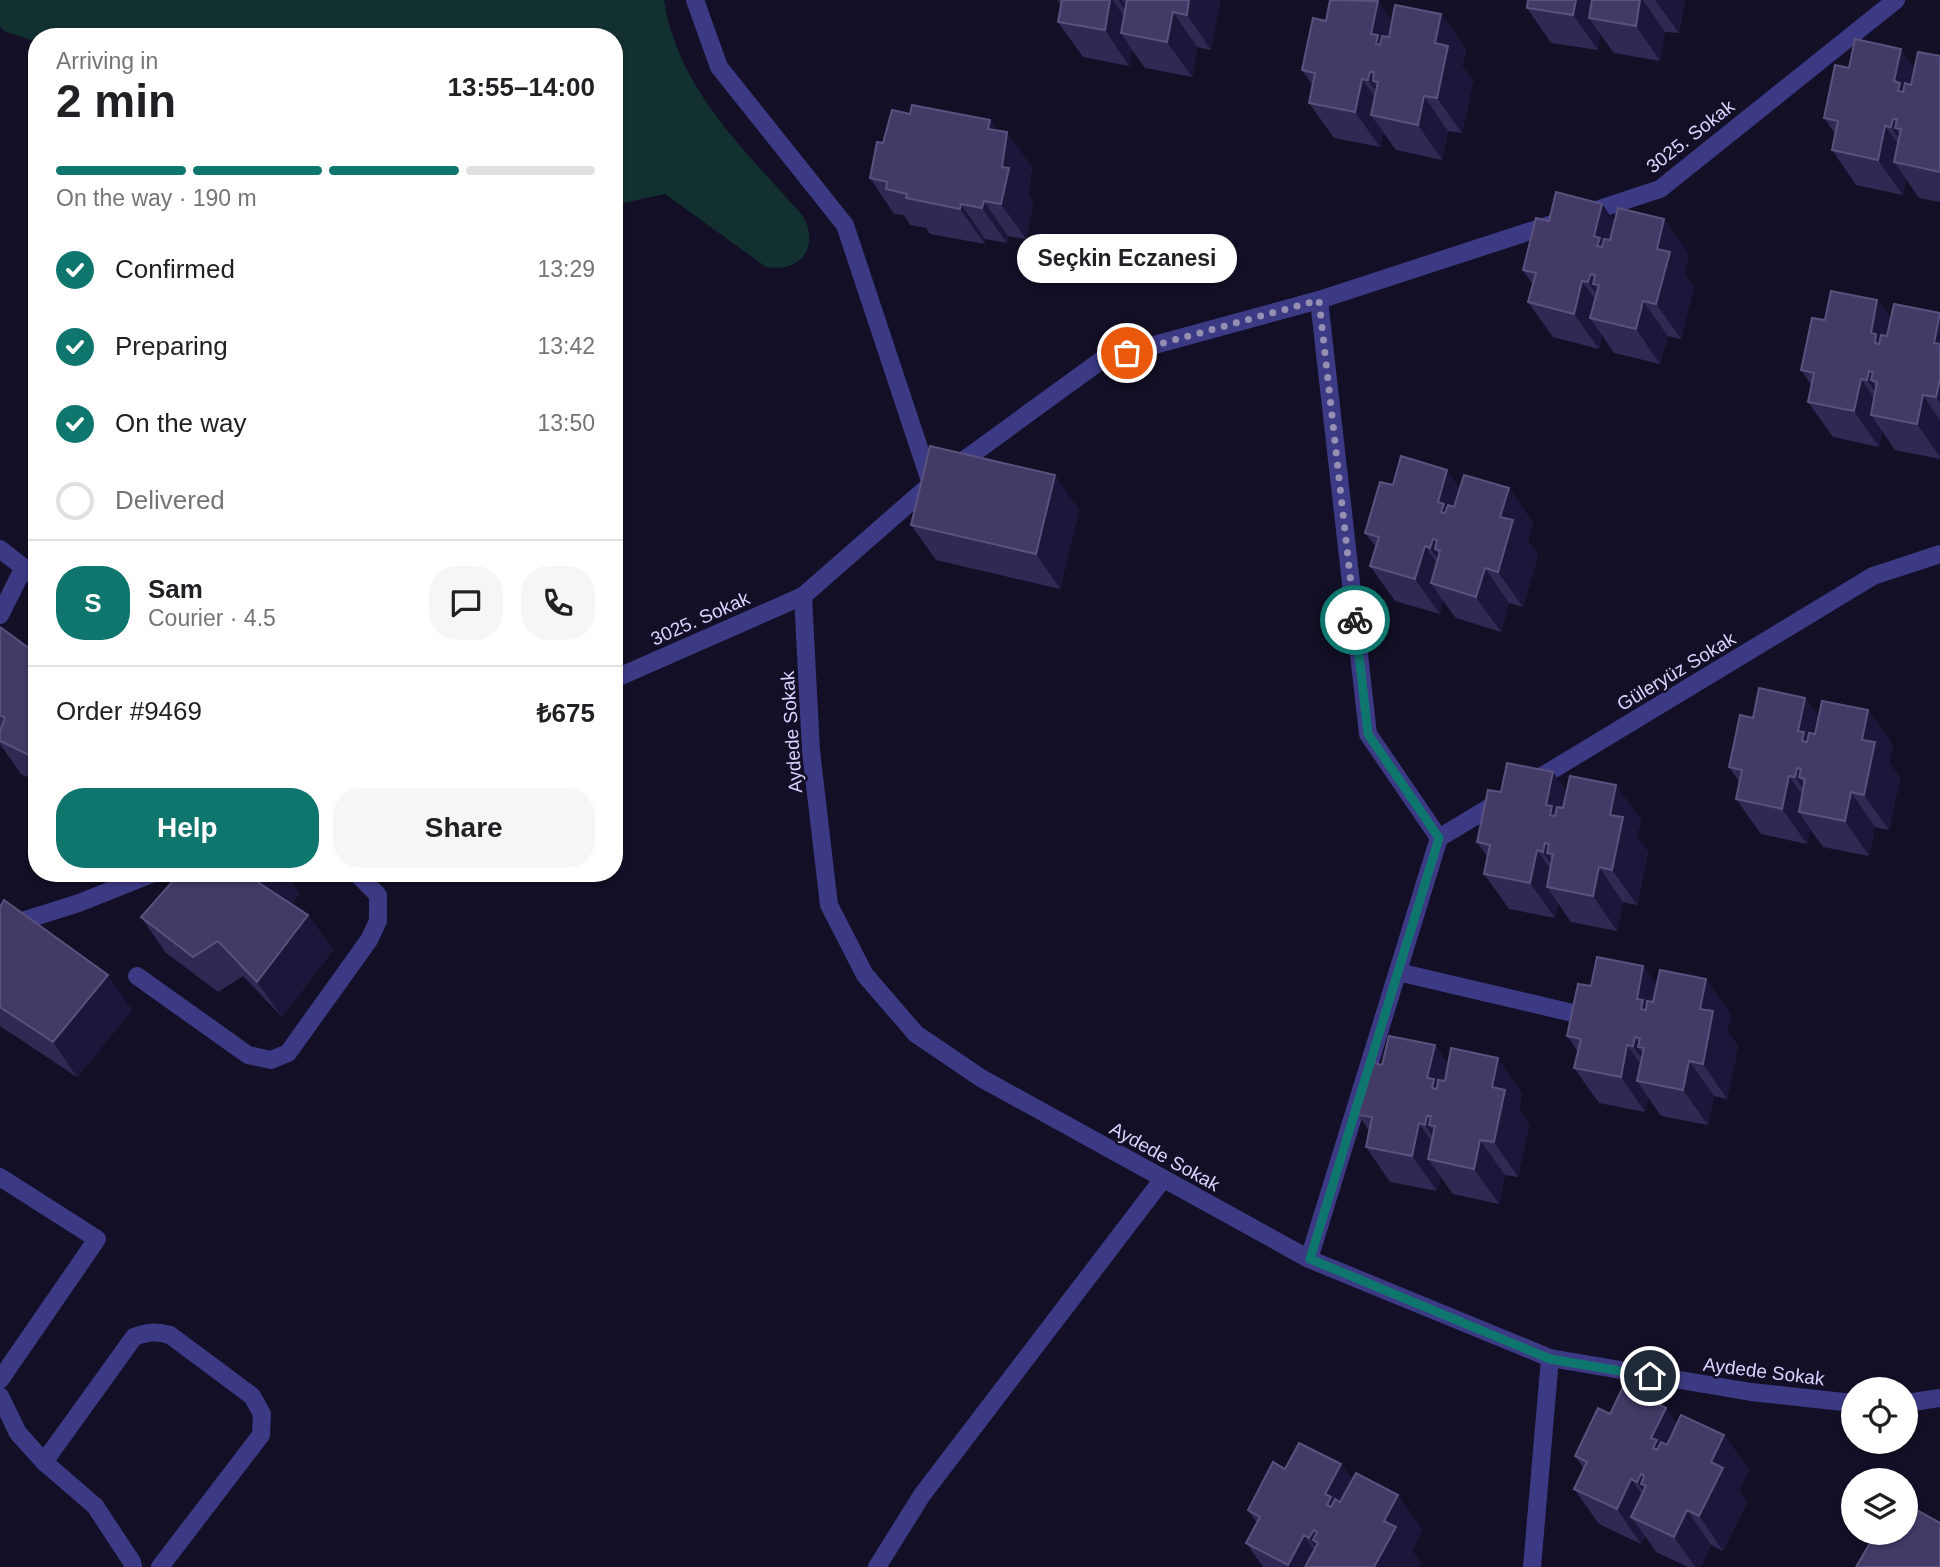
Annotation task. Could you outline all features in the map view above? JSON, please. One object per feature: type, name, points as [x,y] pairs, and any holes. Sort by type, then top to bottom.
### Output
[{"type":"street","points":[[695,0],[719,67],[845,225],[931,484]]},
{"type":"street","name":"3025. Sokak","points":[[623,675],[803,596],[931,484],[1103,359],[1319,300],[1660,189],[1896,0]]},
{"type":"street","points":[[1310,1259],[1439,838],[1368,734],[1319,300]]},
{"type":"street","points":[[0,549],[28,570]]},
{"type":"street","name":"Güleryüz Sokak","points":[[1439,838],[1873,576],[1940,554]]},
{"type":"street","points":[[0,615],[28,575]]},
{"type":"street","name":"Aydede Sokak","points":[[803,596],[811,751],[830,905],[865,975],[916,1034],[981,1078],[1310,1259],[1550,1359],[1751,1392],[1841,1401]]},
{"type":"street","points":[[0,928],[79,903],[132,882]]},
{"type":"street","points":[[137,976],[248,1055],[271,1060],[288,1053],[369,940],[378,921],[379,895],[364,882]]},
{"type":"street","points":[[1398,972],[1594,1018]]},
{"type":"street","points":[[0,1177],[97,1239],[0,1380]]},
{"type":"street","points":[[877,1567],[922,1495],[1163,1179]]},
{"type":"street","points":[[44,1462],[134,1338],[146,1333],[170,1335],[252,1396],[261,1414],[261,1435],[160,1567]]},
{"type":"street","points":[[1532,1567],[1550,1359]]},
{"type":"street","points":[[0,1396],[18,1433],[44,1462],[95,1506],[133,1567]]},
{"type":"street","points":[[1918,1401],[1940,1398]]},
{"type":"green space","points":[[0,0],[664,0],[683,62],[699,90],[737,142],[802,215],[807,226],[808,246],[798,262],[778,268],[766,267],[665,194],[623,203],[623,28],[28,28],[28,39],[4,31],[0,26]]},
{"type":"building","points":[[1062,0],[1110,0],[1105,30],[1058,22]]},
{"type":"building","points":[[1127,0],[1189,0],[1187,15],[1173,12],[1167,42],[1121,33]]},
{"type":"building","points":[[1330,0],[1378,1],[1371,34],[1378,35],[1376,44],[1380,45],[1382,36],[1389,37],[1395,5],[1441,14],[1435,43],[1448,46],[1437,98],[1424,96],[1418,125],[1371,115],[1378,82],[1373,81],[1374,72],[1370,72],[1368,80],[1362,79],[1355,112],[1309,103],[1315,73],[1302,70],[1313,18],[1326,21]]},
{"type":"building","points":[[1528,0],[1576,0],[1573,15],[1527,8]]},
{"type":"building","points":[[1592,0],[1640,0],[1636,26],[1589,18]]},
{"type":"building","points":[[1855,39],[1901,49],[1894,81],[1900,83],[1898,91],[1903,92],[1905,83],[1911,85],[1918,52],[1940,56],[1940,172],[1894,162],[1901,129],[1895,128],[1897,119],[1893,119],[1891,127],[1885,126],[1878,160],[1832,150],[1838,121],[1824,118],[1835,65],[1849,68]]},
{"type":"building","points":[[912,105],[990,120],[988,129],[1007,132],[1002,167],[1009,168],[1001,204],[984,201],[982,208],[961,204],[960,209],[906,198],[907,194],[886,189],[887,182],[870,178],[877,142],[883,143],[892,110],[910,114]]},
{"type":"building","points":[[1556,192],[1602,204],[1594,236],[1600,238],[1597,246],[1602,247],[1604,239],[1610,240],[1618,208],[1664,219],[1657,249],[1670,252],[1656,304],[1643,301],[1636,329],[1590,318],[1599,285],[1593,284],[1595,275],[1591,274],[1588,282],[1582,281],[1574,314],[1528,302],[1536,273],[1523,270],[1536,218],[1549,221]]},
{"type":"building","points":[[1831,291],[1877,300],[1871,333],[1876,334],[1875,343],[1879,344],[1881,335],[1887,336],[1894,304],[1940,313],[1934,343],[1940,344],[1940,379],[1936,397],[1923,395],[1917,424],[1871,415],[1877,382],[1871,380],[1873,372],[1869,371],[1867,380],[1861,379],[1854,411],[1808,402],[1814,373],[1801,370],[1812,318],[1825,320]]},
{"type":"building","points":[[930,446],[1055,475],[1036,554],[911,525]]},
{"type":"building","points":[[1401,456],[1447,470],[1438,502],[1444,504],[1441,512],[1445,513],[1448,505],[1454,507],[1464,475],[1509,488],[1500,517],[1513,520],[1498,572],[1485,568],[1476,597],[1431,583],[1440,551],[1435,549],[1437,540],[1433,539],[1430,548],[1425,546],[1415,579],[1370,566],[1379,537],[1365,533],[1380,482],[1393,485]]},
{"type":"building","points":[[0,627],[28,647],[28,755],[0,741],[0,731],[5,718],[0,715]]},
{"type":"building","points":[[1759,688],[1805,698],[1798,731],[1804,732],[1802,741],[1807,742],[1809,733],[1815,734],[1822,701],[1868,710],[1862,740],[1875,742],[1864,795],[1851,792],[1845,821],[1799,812],[1805,779],[1799,777],[1801,769],[1797,768],[1795,777],[1789,776],[1782,809],[1736,799],[1742,770],[1729,767],[1740,715],[1753,718]]},
{"type":"building","points":[[1507,763],[1553,772],[1546,805],[1552,806],[1550,815],[1555,816],[1557,807],[1563,808],[1570,776],[1616,785],[1610,815],[1623,817],[1612,870],[1599,867],[1593,896],[1547,887],[1553,854],[1547,853],[1549,844],[1545,843],[1543,852],[1537,850],[1530,883],[1484,874],[1490,845],[1477,842],[1488,790],[1501,792]]},
{"type":"building","points":[[172,882],[260,882],[308,915],[257,982],[218,941],[193,957],[141,917]]},
{"type":"building","points":[[4,900],[108,975],[53,1042],[0,1007],[0,907]]},
{"type":"building","points":[[1597,957],[1643,966],[1637,999],[1643,1000],[1641,1009],[1646,1010],[1647,1001],[1653,1002],[1660,970],[1706,979],[1700,1009],[1713,1011],[1703,1064],[1689,1061],[1683,1090],[1637,1081],[1644,1048],[1638,1047],[1640,1038],[1635,1037],[1633,1046],[1627,1045],[1621,1077],[1574,1068],[1581,1039],[1567,1036],[1578,984],[1591,986]]},
{"type":"building","points":[[1389,1036],[1435,1045],[1427,1078],[1434,1079],[1432,1088],[1437,1089],[1438,1080],[1445,1081],[1451,1048],[1498,1058],[1492,1087],[1505,1090],[1494,1142],[1480,1140],[1474,1169],[1428,1159],[1435,1126],[1429,1125],[1431,1116],[1427,1116],[1425,1125],[1419,1123],[1412,1156],[1366,1147],[1372,1117],[1358,1115],[1369,1062],[1382,1065]]},
{"type":"building","points":[[1623,1387],[1666,1408],[1651,1438],[1657,1440],[1653,1448],[1657,1450],[1661,1442],[1667,1445],[1681,1415],[1724,1435],[1711,1462],[1723,1468],[1699,1516],[1687,1510],[1674,1537],[1631,1517],[1646,1486],[1641,1484],[1644,1476],[1641,1474],[1637,1482],[1631,1479],[1617,1509],[1574,1489],[1587,1462],[1575,1456],[1598,1408],[1610,1414]]},
{"type":"building","points":[[1299,1443],[1341,1464],[1325,1494],[1331,1497],[1327,1505],[1331,1507],[1335,1499],[1340,1502],[1356,1473],[1398,1495],[1384,1521],[1396,1527],[1374,1567],[1305,1567],[1318,1543],[1313,1540],[1317,1532],[1314,1530],[1309,1538],[1304,1535],[1288,1565],[1246,1543],[1260,1517],[1248,1510],[1273,1462],[1285,1469]]},
{"type":"building","points":[[1918,1511],[1940,1523],[1940,1567],[1856,1567],[1869,1545],[1918,1545]]},
{"type":"way so far","points":[[1127,353],[1319,300],[1355,620]]},
{"type":"place","name":"Seçkin Eczanesi","points":[[1127,353]]},
{"type":"route","points":[[1355,620],[1368,734],[1439,838],[1310,1259],[1550,1359],[1650,1376]]}]
